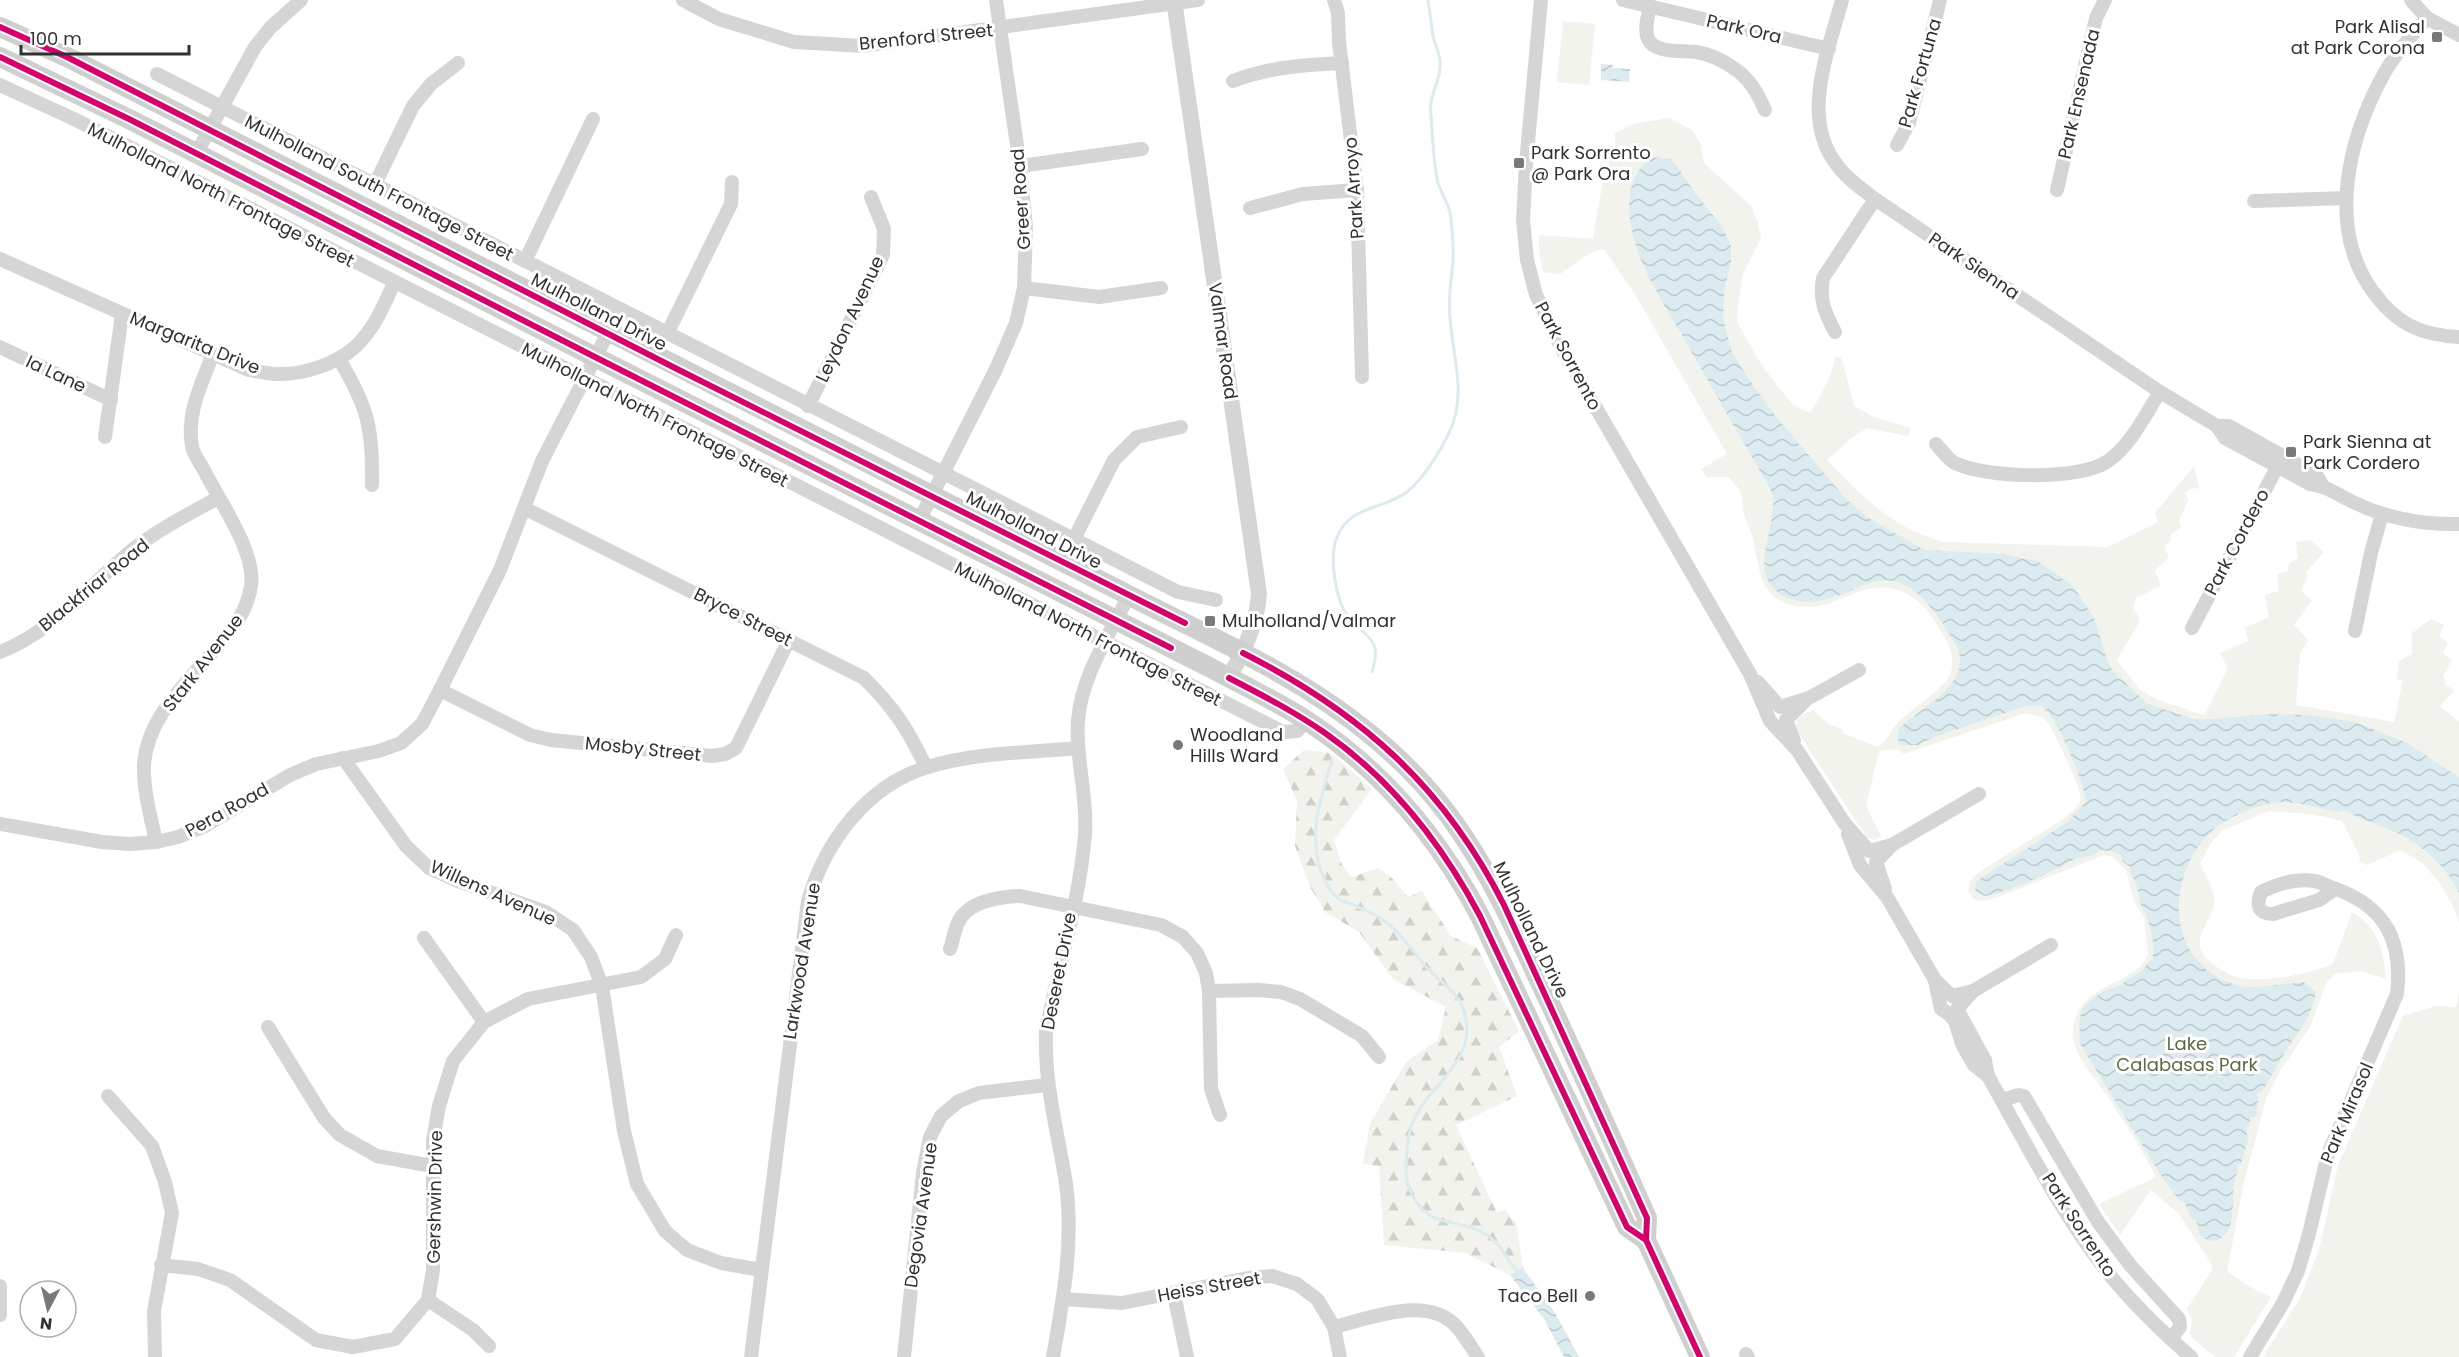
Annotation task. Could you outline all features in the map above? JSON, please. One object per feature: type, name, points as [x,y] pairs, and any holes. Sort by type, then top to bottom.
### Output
[{"type":"main road","name":"Mulholland Drive","points":[[0,27],[67,57],[1243,653],[1310,689],[1350,717],[1405,766],[1453,820],[1480,861],[1504,904],[1647,1218],[1646,1240],[1700,1357]]},
{"type":"main road","name":"Mulholland Drive","points":[[0,57],[85,96],[1230,678],[1307,721],[1351,753],[1386,785],[1417,818],[1445,856],[1480,916],[1627,1227],[1646,1240]]},
{"type":"main road","points":[[1562,1090],[1586,1080]]},
{"type":"street","points":[[196,154],[255,47],[270,28],[301,0]]},
{"type":"street","name":"Brenford Street","points":[[683,0],[719,19],[794,42],[864,46],[1198,0]]},
{"type":"street","name":"Greer Road","points":[[919,521],[996,369],[1016,323],[1023,288],[1026,227],[1020,166],[996,0]]},
{"type":"street","name":"Park Arroyo","points":[[1334,0],[1338,13],[1357,190],[1362,377]]},
{"type":"street","name":"Park Sorrento","points":[[1541,0],[1523,220],[1527,260],[1536,294],[1562,349],[1775,720],[1845,824],[1949,1005],[1985,1060],[1988,1076],[2071,1220],[2104,1268],[2141,1312],[2192,1357]]},
{"type":"street","name":"Park Ora","points":[[1623,0],[1829,49]]},
{"type":"street","name":"Park Sienna","points":[[1842,0],[1818,102],[1818,120],[1822,140],[1846,176],[1875,199],[2160,392],[2217,426],[2229,426],[2280,462],[2317,476],[2323,486],[2382,514],[2417,522],[2459,524]]},
{"type":"street","name":"Park Fortuna","points":[[1897,145],[1909,123],[1940,0]]},
{"type":"street","name":"Park Ensenada","points":[[2058,190],[2096,18],[2105,0]]},
{"type":"street","points":[[2411,0],[2427,18],[2459,35]]},
{"type":"street","name":"Valmar Road","points":[[1174,2],[1258,585],[1256,615],[1243,653],[1230,678]]},
{"type":"street","points":[[1650,6],[1648,39],[1655,46],[1698,52],[1737,69],[1756,89],[1765,110]]},
{"type":"street","points":[[2427,18],[2386,70],[2372,98],[2350,170],[2346,198],[2347,228],[2356,262],[2368,286],[2386,309],[2418,331],[2459,337]]},
{"type":"street","points":[[375,184],[413,106],[431,84],[459,63]]},
{"type":"street","points":[[1233,81],[1260,71],[1296,65],[1342,63]]},
{"type":"street","name":"Mulholland South Frontage Street","points":[[157,74],[1178,592],[1216,600]]},
{"type":"street","name":"Mulholland North Frontage Street","points":[[0,85],[74,119],[1283,732],[1297,731],[1307,721]]},
{"type":"street","points":[[525,261],[593,119]]},
{"type":"street","points":[[1020,166],[1142,149]]},
{"type":"street","points":[[667,334],[731,204],[732,183]]},
{"type":"street","points":[[1250,208],[1303,194],[1357,190]]},
{"type":"street","name":"Leydon Avenue","points":[[808,406],[883,255],[884,229],[871,197]]},
{"type":"street","points":[[2254,201],[2346,198]]},
{"type":"street","points":[[1835,332],[1823,310],[1820,293],[1823,278],[1875,199]]},
{"type":"street","name":"Margarita Drive","points":[[0,259],[249,370],[277,374],[305,372],[339,359],[356,347],[370,330],[394,283]]},
{"type":"street","points":[[1023,288],[1099,297],[1161,288]]},
{"type":"street","points":[[105,437],[122,314]]},
{"type":"street","points":[[343,758],[379,751],[401,743],[422,724],[500,570],[542,461],[608,333]]},
{"type":"street","name":"Ia Lane","points":[[0,347],[111,400]]},
{"type":"street","name":"Stark Avenue","points":[[156,842],[146,789],[144,766],[147,744],[155,724],[170,702],[237,624],[247,604],[252,584],[250,565],[243,545],[192,447],[192,410],[213,354]]},
{"type":"street","points":[[339,359],[359,393],[366,413],[373,449],[372,485]]},
{"type":"street","points":[[1936,444],[1952,462],[1968,469],[2062,475],[2084,472],[2107,462],[2124,446],[2160,392]]},
{"type":"street","points":[[1074,539],[1114,460],[1137,437],[1181,427]]},
{"type":"street","name":"Park Cordero","points":[[2192,628],[2280,462]]},
{"type":"street","name":"Blackfriar Road","points":[[0,652],[19,645],[42,628],[133,549],[218,498]]},
{"type":"street","name":"Bryce Street","points":[[524,508],[864,678],[890,704],[906,728],[926,767]]},
{"type":"street","points":[[2355,631],[2382,514]]},
{"type":"street","name":"Deseret Drive","points":[[1053,1357],[1068,1258],[1068,1218],[1066,1185],[1047,1085],[1046,1031],[1073,905],[1085,832],[1078,748],[1081,701],[1089,676],[1129,595]]},
{"type":"street","name":"Mosby Street","points":[[441,690],[530,735],[550,740],[712,756],[725,754],[736,748],[789,640]]},
{"type":"street","points":[[1809,698],[1773,708],[1775,720],[1859,670]]},
{"type":"street","name":"Park Sorrento","points":[[1750,674],[1780,707]]},
{"type":"street","name":"Larkwood Avenue","points":[[751,1357],[808,901],[816,873],[846,823],[869,801],[896,782],[926,767],[960,759],[1078,748]]},
{"type":"street","name":"Pera Road","points":[[0,824],[102,842],[130,844],[156,842],[178,837],[205,826],[290,775],[316,764],[343,758]]},
{"type":"street","name":"Willens Avenue","points":[[343,758],[406,846],[429,868],[455,880],[546,912],[573,930],[591,957],[602,986],[624,1131],[637,1184],[665,1231],[687,1250],[721,1263],[761,1270]]},
{"type":"street","points":[[1866,860],[1979,794]]},
{"type":"street","name":"Park Mirasol","points":[[2250,1357],[2283,1303],[2298,1271],[2328,1154],[2397,994],[2399,977],[2396,952],[2388,929],[2370,905],[2336,889],[2314,881],[2280,883],[2261,892],[2258,902],[2260,910],[2265,914],[2273,914],[2319,900],[2336,889]]},
{"type":"street","points":[[950,949],[957,922],[975,905],[997,897],[1020,896],[1073,905],[1161,925],[1183,937],[1197,953],[1206,974],[1209,991],[1211,1089],[1220,1115]]},
{"type":"street","name":"Gershwin Drive","points":[[428,1300],[433,1270],[432,1166],[439,1106],[453,1061],[484,1022],[528,999],[602,986],[641,976],[665,959],[676,935]]},
{"type":"street","points":[[424,938],[484,1022]]},
{"type":"street","points":[[1949,1005],[2051,945]]},
{"type":"street","points":[[1209,991],[1259,990],[1281,992],[1300,999],[1362,1036],[1379,1057]]},
{"type":"street","points":[[268,1027],[324,1118],[340,1135],[377,1156],[432,1166]]},
{"type":"street","name":"Degovia Avenue","points":[[904,1357],[923,1173],[930,1137],[941,1116],[959,1101],[979,1093],[1047,1085]]},
{"type":"street","points":[[2002,1100],[2019,1095],[2024,1096],[2098,1222],[2130,1265],[2179,1319],[2180,1327],[2170,1339]]},
{"type":"street","points":[[108,1096],[152,1146],[165,1182],[172,1213],[154,1311],[155,1357]]},
{"type":"street","points":[[162,1265],[198,1269],[230,1280],[316,1340],[353,1347],[395,1339],[428,1300],[473,1330],[489,1346]]},
{"type":"street","name":"Heiss Street","points":[[1063,1299],[1122,1303],[1248,1278],[1272,1276],[1297,1284],[1317,1299],[1334,1327],[1340,1357]]},
{"type":"street","points":[[0,1286],[0,1314]]},
{"type":"street","points":[[1174,1294],[1187,1357]]},
{"type":"street","points":[[1334,1327],[1410,1309],[1434,1312],[1453,1323],[1478,1357]]},
{"type":"green space","points":[[1563,21],[1595,24],[1589,85],[1557,82]]},
{"type":"green space","name":"Lake Calabasas Park","points":[[1669,118],[1692,130],[1701,144],[1704,163],[1751,206],[1758,223],[1761,238],[1743,274],[1737,322],[1761,364],[1779,388],[1793,405],[1810,413],[1829,379],[1835,357],[1841,356],[1854,406],[1874,417],[1911,428],[1908,436],[1867,428],[1850,439],[1827,460],[1858,492],[1886,515],[1912,531],[1943,542],[2108,547],[2158,522],[2155,513],[2194,466],[2199,488],[2190,489],[2185,493],[2188,500],[2179,521],[2181,527],[2171,534],[2170,541],[2164,546],[2169,558],[2155,570],[2161,586],[2136,598],[2133,608],[2139,622],[2117,660],[2139,689],[2158,700],[2204,715],[2228,669],[2220,653],[2248,641],[2245,628],[2269,617],[2265,595],[2279,591],[2277,574],[2288,571],[2289,563],[2298,558],[2296,542],[2310,540],[2324,552],[2306,572],[2307,578],[2301,591],[2312,600],[2294,625],[2308,640],[2300,654],[2296,705],[2394,722],[2403,680],[2397,679],[2399,661],[2412,654],[2412,633],[2431,619],[2444,625],[2439,637],[2448,642],[2443,653],[2452,660],[2443,676],[2446,685],[2455,690],[2440,706],[2459,722],[2459,924],[2453,906],[2439,882],[2422,863],[2401,850],[2367,865],[2359,862],[2360,857],[2342,821],[2311,814],[2268,811],[2222,831],[2211,843],[2200,864],[2213,893],[2214,904],[2202,931],[2200,946],[2205,957],[2217,967],[2233,976],[2269,979],[2298,975],[2333,964],[2352,912],[2374,932],[2384,958],[2386,979],[2360,971],[2335,974],[2327,981],[2310,1027],[2280,1071],[2266,1099],[2244,1182],[2227,1271],[2245,1284],[2271,1297],[2234,1357],[2215,1357],[2192,1338],[2190,1333],[2192,1320],[2187,1309],[2212,1270],[2212,1265],[2179,1214],[2151,1190],[2120,1235],[2099,1204],[2156,1177],[2123,1120],[2080,1057],[2073,1036],[2075,1021],[2084,1003],[2095,993],[2138,968],[2148,954],[2144,918],[2134,901],[2126,870],[2113,857],[2104,855],[1990,900],[1977,900],[1968,891],[1970,881],[1978,873],[2066,817],[2080,802],[2078,787],[2050,725],[2043,717],[2026,713],[1904,754],[1897,749],[1879,751],[1866,806],[1881,836],[1875,840],[1867,838],[1797,731],[1796,724],[1799,717],[1813,710],[1828,724],[1843,729],[1842,733],[1878,747],[1901,719],[1930,697],[1948,677],[1952,666],[1951,654],[1945,638],[1920,603],[1909,595],[1890,588],[1862,591],[1836,601],[1807,607],[1792,605],[1774,597],[1762,579],[1740,491],[1729,477],[1707,477],[1701,469],[1727,454],[1636,296],[1604,249],[1592,252],[1560,274],[1543,272],[1539,235],[1593,239],[1604,175],[1615,150],[1615,133],[1633,124]]},
{"type":"green space","points":[[1304,750],[1331,753],[1372,789],[1334,840],[1342,865],[1352,877],[1378,868],[1389,875],[1408,897],[1422,891],[1451,936],[1477,948],[1519,1031],[1499,1047],[1517,1096],[1456,1125],[1497,1213],[1506,1209],[1516,1222],[1523,1268],[1510,1275],[1465,1253],[1384,1245],[1379,1166],[1363,1164],[1370,1124],[1406,1062],[1438,1040],[1446,1007],[1393,979],[1359,932],[1325,912],[1310,887],[1295,846],[1297,801],[1283,769]]},
{"type":"green space","points":[[2459,993],[2459,1357],[2263,1357],[2300,1298],[2319,1250],[2338,1165],[2403,1016],[2436,1006],[2456,1007]]},
{"type":"water","points":[[1601,64],[1613,65],[1613,68],[1630,69],[1629,82],[1601,80]]},
{"type":"water","name":"Lake Calabasas Park","points":[[1654,157],[1670,159],[1676,165],[1723,228],[1731,246],[1731,262],[1724,290],[1723,319],[1732,352],[1777,418],[1847,500],[1867,517],[1924,550],[2004,554],[2039,562],[2073,586],[2094,618],[2107,660],[2113,671],[2148,704],[2194,719],[2269,714],[2307,715],[2355,722],[2407,743],[2459,777],[2459,893],[2436,860],[2404,836],[2344,810],[2339,812],[2284,802],[2259,806],[2219,825],[2207,836],[2194,854],[2185,874],[2180,894],[2179,915],[2183,936],[2193,954],[2207,970],[2236,985],[2265,986],[2304,982],[2316,992],[2306,1019],[2262,1092],[2257,1093],[2256,1116],[2250,1117],[2250,1123],[2246,1128],[2248,1140],[2241,1164],[2237,1165],[2231,1224],[2227,1233],[2220,1239],[2209,1241],[2200,1235],[2196,1220],[2191,1218],[2185,1203],[2179,1200],[2160,1174],[2080,1044],[2080,1018],[2085,1006],[2097,996],[2117,987],[2140,972],[2153,958],[2151,929],[2140,903],[2138,889],[2130,867],[2122,861],[2121,855],[2100,850],[2004,891],[1984,896],[1975,890],[1976,883],[1981,878],[2066,823],[2086,802],[2075,766],[2054,721],[2041,706],[2023,707],[1934,737],[1919,745],[1902,745],[1897,739],[1899,729],[1942,694],[1958,672],[1960,660],[1957,647],[1931,607],[1908,587],[1889,581],[1872,582],[1821,601],[1801,602],[1778,593],[1766,576],[1765,552],[1773,502],[1771,490],[1656,290],[1642,263],[1633,235],[1629,203],[1631,192],[1638,171]]},
{"type":"water","points":[[1523,1268],[1555,1313],[1579,1357],[1564,1357],[1544,1319],[1510,1275]]},
{"type":"waterway","points":[[1372,672],[1375,660],[1374,645],[1343,609],[1337,589],[1334,566],[1337,537],[1350,519],[1368,509],[1398,498],[1419,480],[1449,433],[1457,404],[1457,375],[1449,310],[1453,240],[1451,217],[1438,183],[1433,149],[1431,107],[1439,75],[1440,59],[1433,36],[1428,0]]},
{"type":"waterway","points":[[1332,760],[1320,802],[1316,829],[1317,857],[1326,884],[1332,893],[1343,901],[1375,915],[1396,930],[1427,967],[1453,993],[1462,1005],[1466,1019],[1467,1033],[1459,1057],[1427,1098],[1412,1124],[1406,1161],[1409,1188],[1416,1202],[1425,1212],[1443,1221],[1475,1229],[1487,1235],[1500,1248],[1518,1273]]},
{"type":"cycle path","points":[[0,27],[67,57],[677,369],[1185,623]]},
{"type":"cycle path","points":[[0,57],[131,120],[1171,648]]},
{"type":"cycle path","points":[[1243,653],[1325,701],[1395,756],[1426,789],[1480,862],[1504,905],[1647,1218],[1646,1240],[1700,1357]]},
{"type":"cycle path","points":[[1229,678],[1302,718],[1349,751],[1393,793],[1432,839],[1480,916],[1627,1227],[1646,1240]]},
{"type":"place","name":"Park Alisal at Park Corona","points":[[2437,37]]},
{"type":"place","name":"Park Sorrento @ Park Ora","points":[[1519,163]]},
{"type":"place","name":"Park Sienna at Park Cordero","points":[[2291,452]]},
{"type":"place","name":"Mulholland/Valmar","points":[[1210,621]]},
{"type":"place","name":"Woodland Hills Ward","points":[[1178,745]]},
{"type":"place","name":"Taco Bell","points":[[1590,1296]]}]
